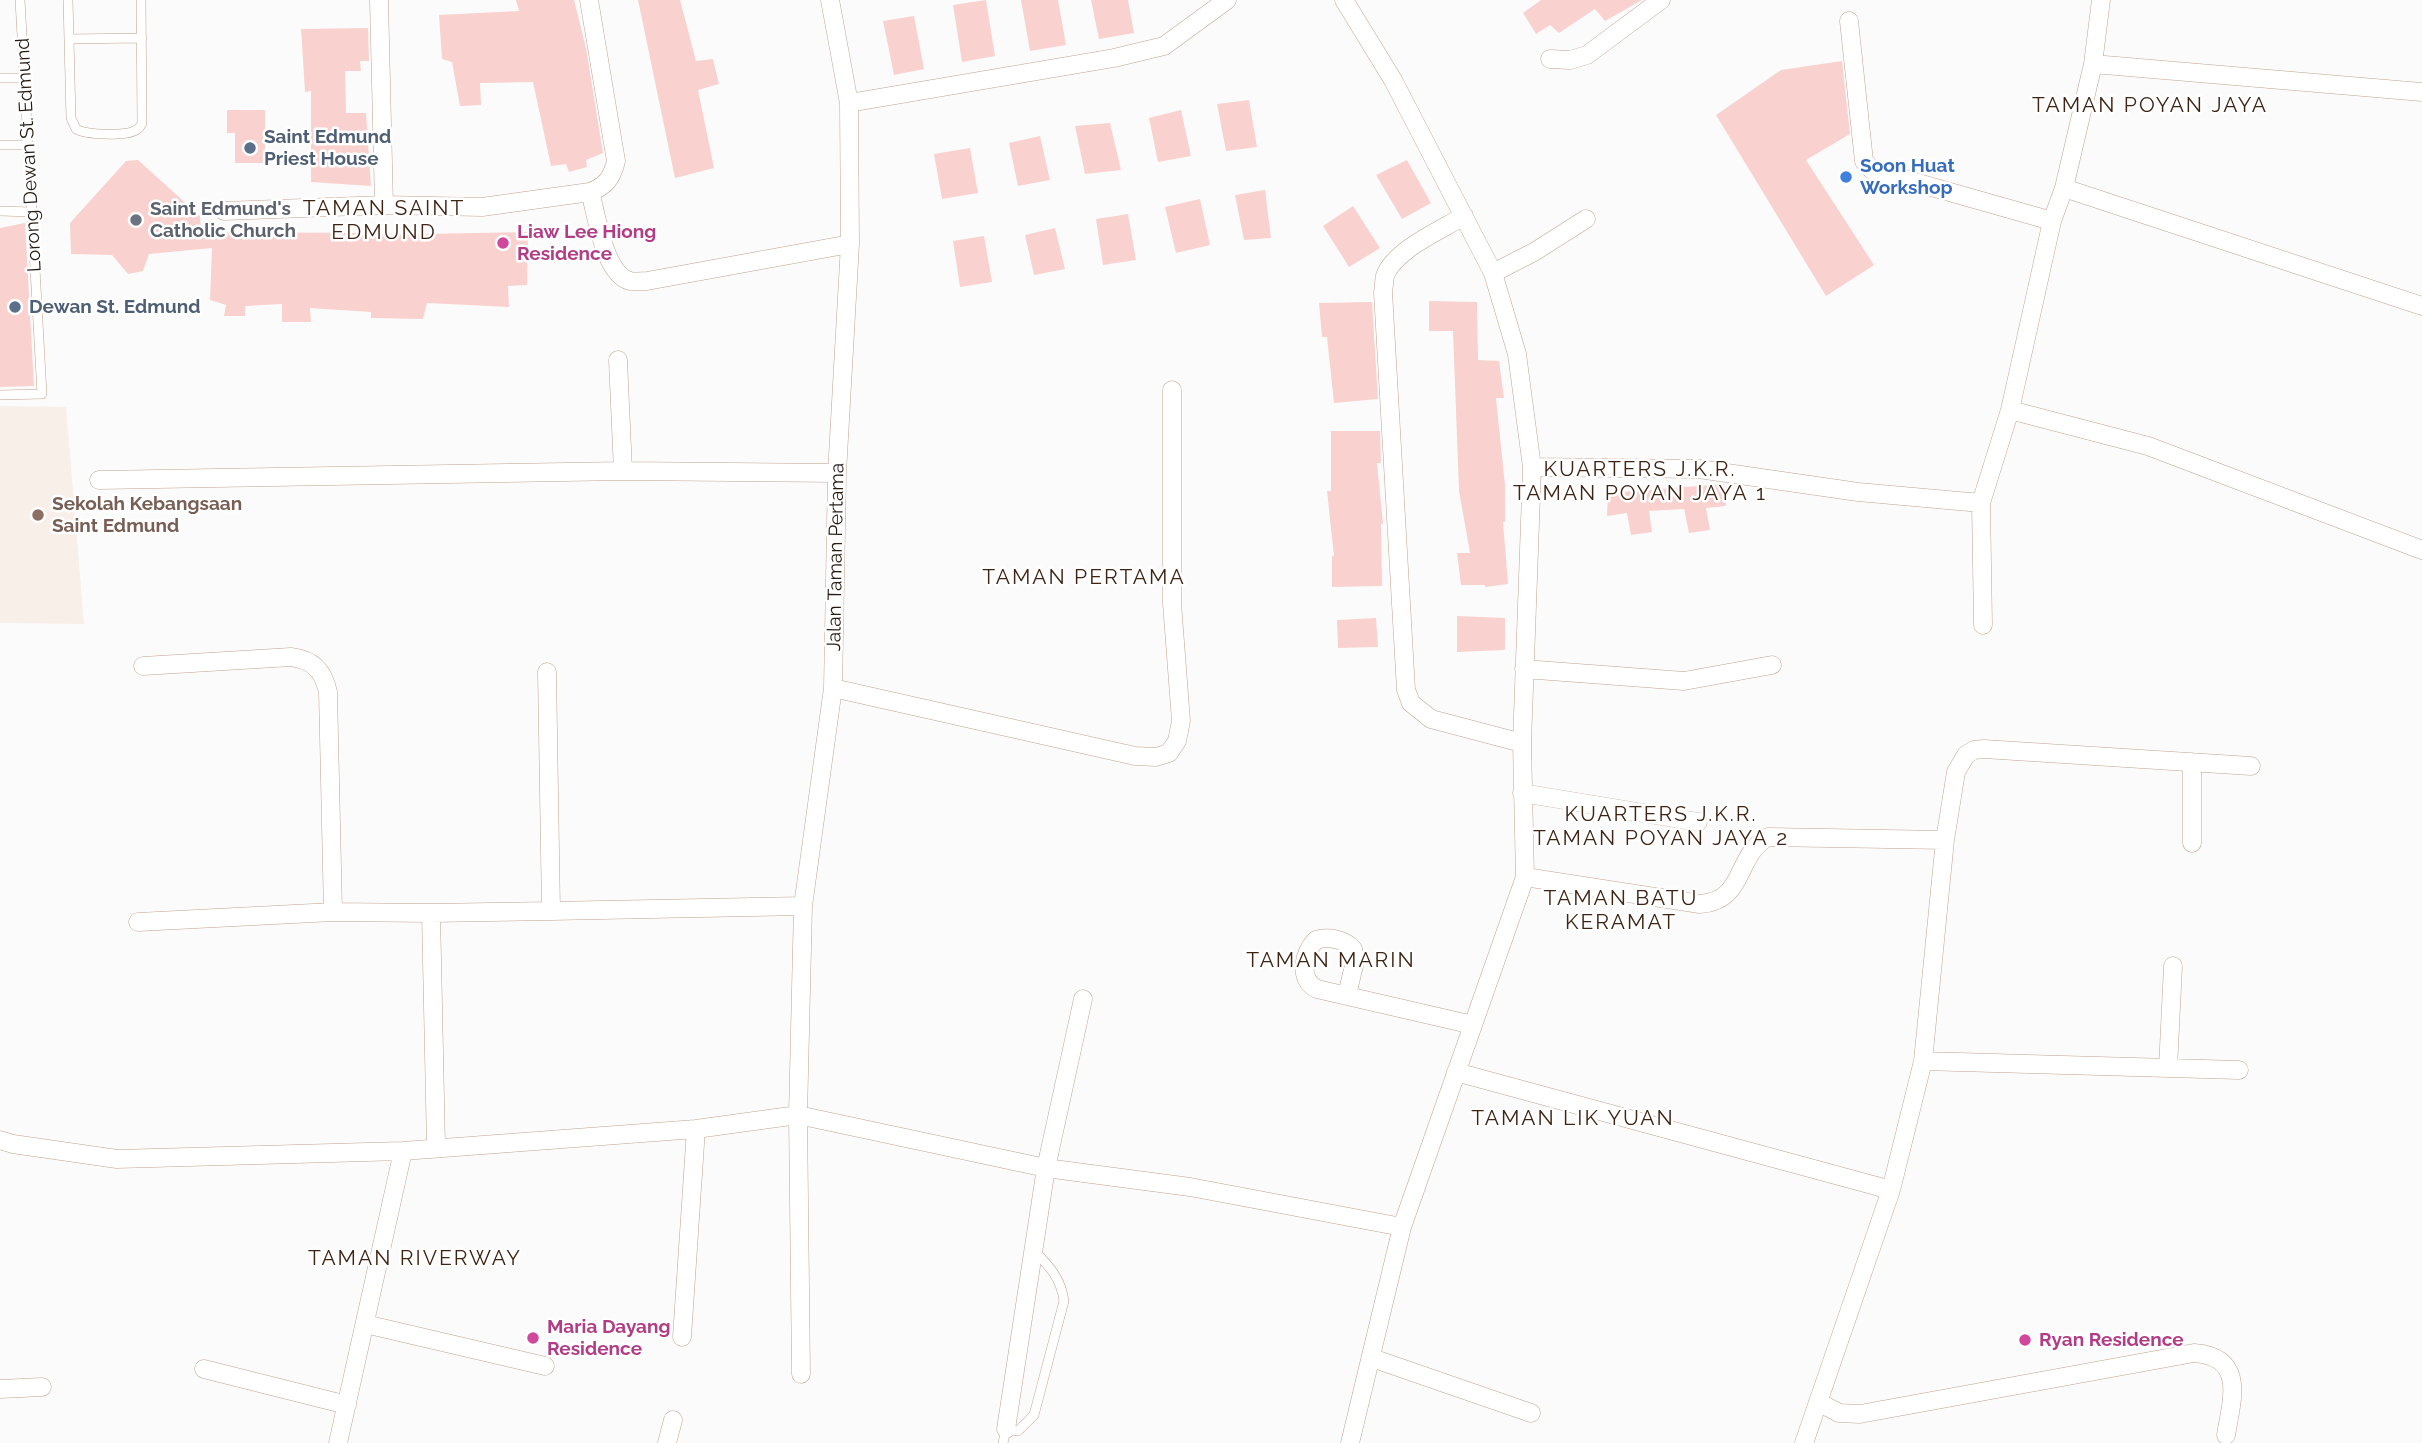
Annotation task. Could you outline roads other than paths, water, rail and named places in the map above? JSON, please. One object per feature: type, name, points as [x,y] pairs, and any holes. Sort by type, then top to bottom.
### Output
[{"type":"street","points":[[379,0],[384,205]]},
{"type":"street","points":[[224,211],[384,205],[482,208],[590,192],[603,187],[612,176],[616,161],[589,0]]},
{"type":"street","name":"Jalan Taman Pertama","points":[[802,1374],[798,1115],[803,906],[832,688],[837,473],[850,244],[849,103],[830,0]]},
{"type":"street","points":[[849,103],[1114,58],[1164,46],[1227,0]]},
{"type":"street","points":[[1344,0],[1394,80],[1493,273],[1517,354],[1532,467],[1522,743],[1525,877],[1402,1227],[1350,1443]]},
{"type":"street","points":[[1550,59],[1570,60],[1587,55],[1661,0]]},
{"type":"street","points":[[1983,625],[1982,503],[2010,411],[2052,221],[2064,188],[2093,64],[2101,0]]},
{"type":"street","points":[[1849,21],[1864,161],[1867,167],[2052,221]]},
{"type":"street","points":[[2093,64],[2422,92]]},
{"type":"street","points":[[2064,188],[2422,306]]},
{"type":"street","points":[[590,192],[610,263],[618,274],[631,281],[647,281],[850,244]]},
{"type":"street","points":[[1464,216],[1400,255],[1385,275],[1406,690],[1411,703],[1431,719],[1522,743]]},
{"type":"street","points":[[1493,273],[1534,252],[1586,219]]},
{"type":"street","points":[[618,360],[623,471]]},
{"type":"street","points":[[832,688],[1135,756],[1156,757],[1169,753],[1177,741],[1181,721],[1172,603],[1172,390]]},
{"type":"street","points":[[2010,411],[2148,446],[2422,550]]},
{"type":"street","points":[[1532,467],[1699,469],[1858,492],[1982,503]]},
{"type":"street","points":[[99,480],[623,471],[837,473]]},
{"type":"street","points":[[143,666],[291,657],[305,659],[317,667],[325,678],[328,692],[333,912]]},
{"type":"street","points":[[1524,669],[1684,681],[1772,665]]},
{"type":"street","points":[[547,672],[551,911]]},
{"type":"street","points":[[1804,1443],[1891,1190],[1923,1061],[1945,840],[1956,772],[1966,755],[1984,748],[2251,765]]},
{"type":"street","points":[[2192,762],[2192,843]]},
{"type":"street","points":[[1522,793],[1698,822]]},
{"type":"street","points":[[1525,877],[1700,904],[1713,903],[1724,898],[1732,889],[1751,850],[1768,837],[1945,840]]},
{"type":"street","points":[[138,922],[333,912],[431,913],[803,906]]},
{"type":"street","points":[[431,913],[436,1146]]},
{"type":"street","points":[[2168,1068],[2173,967]]},
{"type":"street","points":[[1347,995],[1473,1025]]},
{"type":"street","points":[[1005,1436],[1046,1168],[1083,999]]},
{"type":"street","points":[[1923,1061],[2239,1070]]},
{"type":"street","points":[[1456,1072],[1891,1190]]},
{"type":"street","points":[[0,1140],[117,1159],[403,1151],[436,1146],[696,1129],[798,1115],[1046,1168],[1190,1187],[1402,1227]]},
{"type":"street","points":[[682,1337],[696,1129]]},
{"type":"street","points":[[338,1443],[403,1151]]},
{"type":"street","points":[[365,1324],[545,1366]]},
{"type":"street","points":[[1818,1402],[1839,1412],[1860,1414],[2181,1355],[2210,1354],[2223,1362],[2231,1375],[2234,1390],[2226,1435]]},
{"type":"street","points":[[1371,1358],[1531,1413]]},
{"type":"street","points":[[204,1369],[347,1405]]},
{"type":"street","points":[[0,1389],[42,1387]]},
{"type":"street","points":[[667,1443],[673,1420]]},
{"type":"lane","name":"Lorong Dewan St. Edmund","points":[[0,395],[42,394],[20,0]]},
{"type":"lane","points":[[68,0],[73,124],[76,129],[88,134],[128,133],[139,128],[144,117],[141,0]]},
{"type":"lane","points":[[69,39],[142,38]]},
{"type":"lane","points":[[0,78],[24,78]]},
{"type":"lane","points":[[0,145],[28,145]]},
{"type":"lane","points":[[0,211],[32,212]]},
{"type":"lane","points":[[1005,1436],[1018,1431],[1034,1415],[1064,1301],[1062,1286],[1056,1275],[1032,1248]]},
{"type":"place","name":"Saint Edmund Priest House","points":[[250,148]]},
{"type":"place","name":"Soon Huat Workshop","points":[[1846,177]]},
{"type":"place","name":"Saint Edmund's Catholic Church","points":[[136,220]]},
{"type":"place","name":"Liaw Lee Hiong Residence","points":[[503,243]]},
{"type":"place","name":"Dewan St. Edmund","points":[[15,307]]},
{"type":"place","name":"Sekolah Kebangsaan Saint Edmund","points":[[38,515]]},
{"type":"place","name":"Maria Dayang Residence","points":[[533,1338]]},
{"type":"place","name":"Ryan Residence","points":[[2025,1340]]},
{"type":"district","name":"TAMAN POYAN JAYA","points":[[2150,106]]},
{"type":"district","name":"TAMAN SAINT EDMUND","points":[[384,221]]},
{"type":"district","name":"KUARTERS J.K.R. TAMAN POYAN JAYA 1","points":[[1640,482]]},
{"type":"district","name":"TAMAN PERTAMA","points":[[1084,578]]},
{"type":"district","name":"KUARTERS J.K.R. TAMAN POYAN JAYA 2","points":[[1661,827]]},
{"type":"district","name":"TAMAN BATU KERAMAT","points":[[1621,911]]},
{"type":"district","name":"TAMAN MARIN","points":[[1331,961]]},
{"type":"district","name":"TAMAN LIK YUAN","points":[[1573,1119]]},
{"type":"district","name":"TAMAN RIVERWAY","points":[[415,1259]]}]
